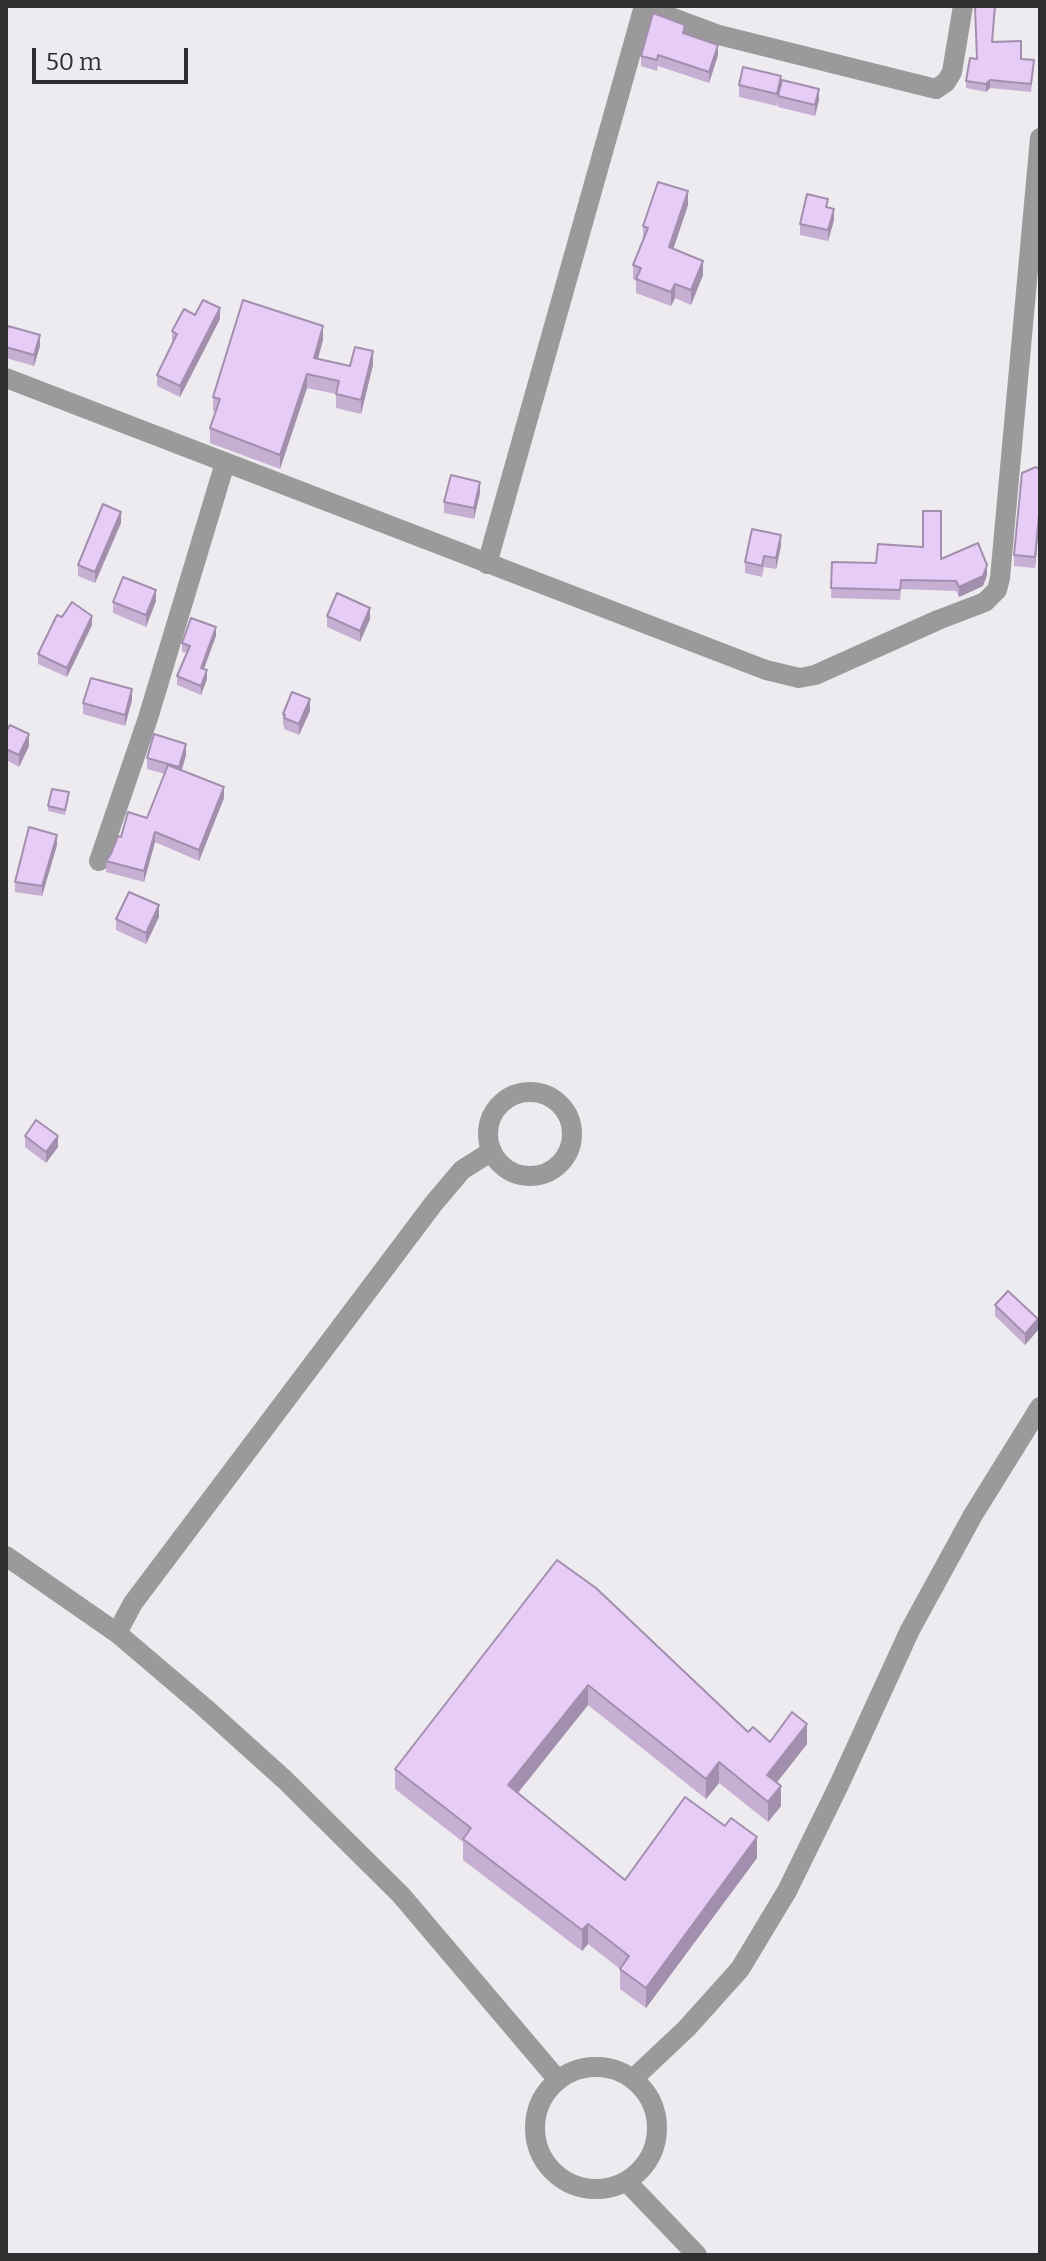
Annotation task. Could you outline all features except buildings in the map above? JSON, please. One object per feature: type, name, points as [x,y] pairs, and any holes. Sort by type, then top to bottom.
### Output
[{"type":"street","points":[[487,564],[652,10],[719,35],[936,89],[946,82],[952,72],[963,6]]},
{"type":"street","points":[[6,378],[766,670],[799,678],[815,675],[991,598],[1000,578],[1040,138]]},
{"type":"street","points":[[99,861],[148,718],[225,463]]},
{"type":"street","points":[[526,1091],[541,1092],[564,1107],[571,1120],[573,1134],[564,1159],[542,1174],[528,1176],[515,1173],[503,1166],[492,1151],[488,1129],[492,1115],[501,1103],[513,1095],[526,1091]]},
{"type":"street","points":[[117,1633],[133,1603],[434,1203],[462,1170],[492,1151]]},
{"type":"street","points":[[633,2079],[687,2028],[740,1969],[787,1891],[910,1630],[973,1515],[1040,1407]]},
{"type":"street","points":[[6,1556],[117,1633],[285,1780],[401,1895],[558,2080]]},
{"type":"street","points":[[596,2066],[616,2070],[633,2079],[647,2093],[656,2111],[658,2131],[653,2151],[643,2168],[627,2182],[607,2189],[587,2190],[567,2183],[551,2171],[539,2154],[534,2134],[536,2114],[544,2095],[558,2080],[576,2070],[596,2066]]},
{"type":"street","points":[[627,2182],[697,2255]]}]
